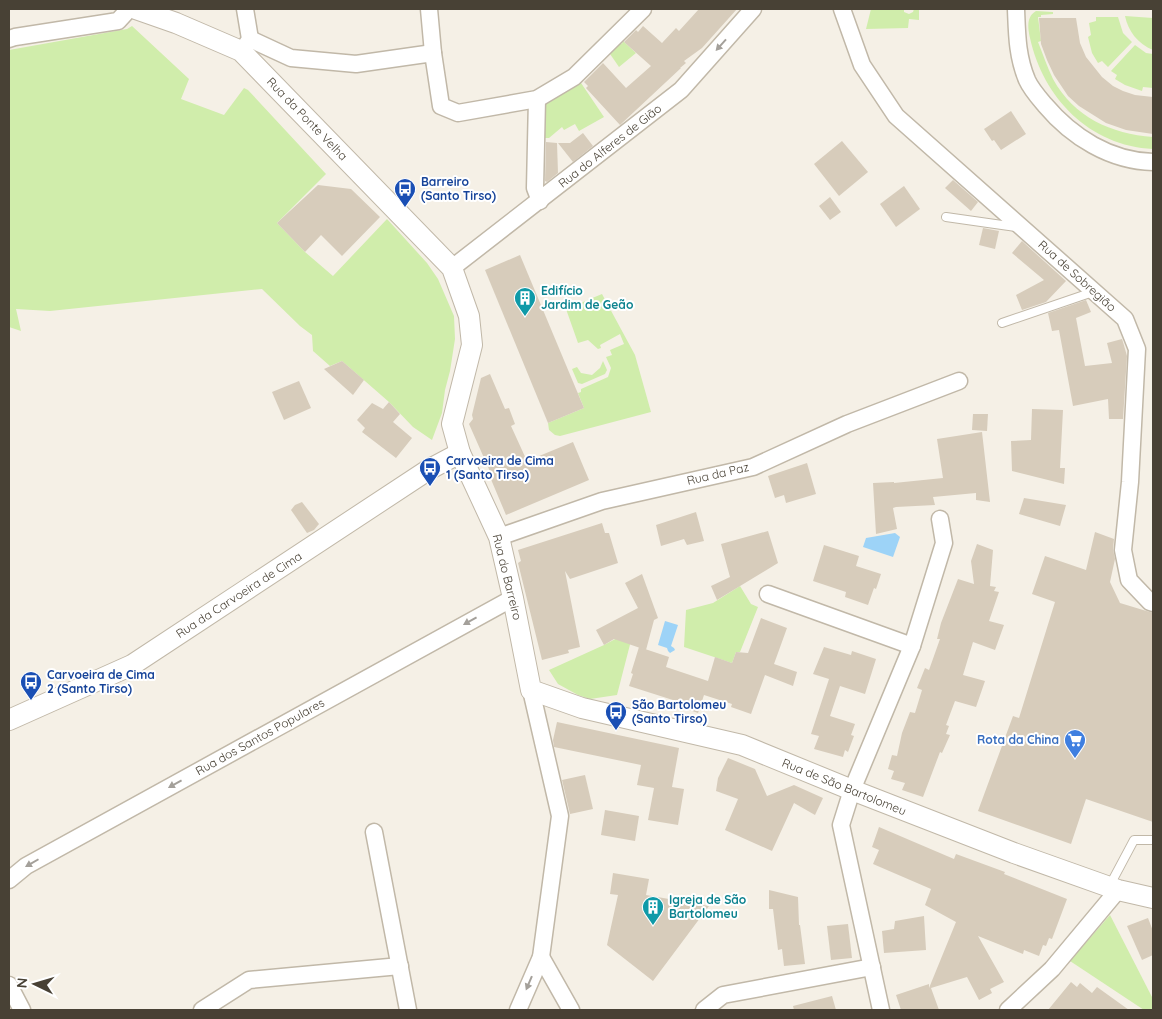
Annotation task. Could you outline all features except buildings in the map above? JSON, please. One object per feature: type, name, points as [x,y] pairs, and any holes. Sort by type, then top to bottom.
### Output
[{"type":"street","points":[[9,39],[15,36],[118,21],[129,9]]},
{"type":"street","name":"Rua da Ponte Velha","points":[[136,9],[246,45],[452,268]]},
{"type":"street","points":[[245,9],[246,45],[291,58],[356,64],[433,53]]},
{"type":"street","points":[[429,9],[441,106],[458,113],[537,98],[574,77],[644,9]]},
{"type":"street","name":"Rua do Alferes de Gião","points":[[452,268],[681,90],[753,9]]},
{"type":"street","name":"Rua de Sobregião","points":[[842,9],[862,65],[896,116],[1125,319],[1137,349],[1130,482],[1123,550],[1128,580],[1153,603]]},
{"type":"street","points":[[1016,9],[1017,48],[1028,81],[1054,116],[1074,134],[1098,148],[1119,156],[1153,162]]},
{"type":"street","points":[[537,98],[535,188],[540,201]]},
{"type":"street","name":"Rua do Barreiro","points":[[452,268],[469,316],[472,344],[452,424],[460,453],[499,537],[531,690]]},
{"type":"street","name":"Rua da Paz","points":[[499,537],[602,501],[753,467],[847,424],[959,381]]},
{"type":"street","name":"Rua da Carvoeira de Cima","points":[[9,720],[132,665],[428,470],[460,453]]},
{"type":"street","points":[[881,1010],[841,825],[852,790],[912,646],[944,543],[940,519]]},
{"type":"street","points":[[768,594],[912,646]]},
{"type":"street","name":"Rua dos Santos Populares","points":[[9,880],[26,866],[513,598]]},
{"type":"street","points":[[518,1010],[541,957],[560,816],[531,690]]},
{"type":"street","name":"Rua de São Bartolomeu","points":[[531,690],[582,708],[742,745],[1014,853],[1113,888],[1153,898]]},
{"type":"street","points":[[374,832],[408,1010]]},
{"type":"street","points":[[1008,1010],[1052,969],[1113,888]]},
{"type":"street","points":[[541,957],[570,1010]]},
{"type":"street","points":[[202,1010],[249,980],[400,966]]},
{"type":"street","points":[[704,1010],[725,1002],[872,967]]},
{"type":"street","points":[[9,985],[22,1010]]},
{"type":"lane","points":[[946,218],[1023,228]]},
{"type":"lane","points":[[1002,322],[1095,291]]},
{"type":"lane","points":[[1113,888],[1134,840],[1153,840]]},
{"type":"green space","points":[[871,9],[904,9],[904,12],[909,14],[914,9],[919,9],[919,20],[909,19],[908,28],[866,29]]},
{"type":"green space","points":[[1036,11],[1053,12],[1053,14],[1038,17],[1041,41],[1038,42],[1053,79],[1072,104],[1095,121],[1108,127],[1123,132],[1153,137],[1153,149],[1130,146],[1109,139],[1073,115],[1058,99],[1036,60],[1030,38],[1029,20]]},
{"type":"green space","points":[[1125,16],[1153,18],[1153,50],[1134,36]]},
{"type":"green space","points":[[1096,17],[1118,17],[1123,33],[1132,42],[1108,67],[1102,61],[1098,63],[1092,53],[1088,37],[1091,35],[1089,23],[1096,21]]},
{"type":"green space","points":[[132,26],[189,79],[181,99],[224,115],[244,88],[248,90],[326,174],[277,223],[305,252],[333,276],[387,219],[427,263],[438,279],[454,316],[455,339],[442,413],[432,440],[413,427],[389,402],[342,361],[330,366],[313,351],[312,335],[300,326],[262,289],[50,311],[16,309],[21,331],[9,327],[9,50],[127,29]]},
{"type":"green space","points":[[617,41],[622,44],[623,41],[636,53],[619,67],[608,51]]},
{"type":"green space","points":[[1135,45],[1146,53],[1153,54],[1153,88],[1143,87],[1142,91],[1125,85],[1115,79],[1117,75],[1111,71]]},
{"type":"green space","points":[[579,80],[604,117],[579,131],[575,124],[564,130],[562,127],[549,138],[539,138],[540,114],[545,103],[549,99],[572,89]]},
{"type":"green space","points":[[602,294],[635,355],[651,412],[560,436],[555,435],[549,430],[548,423],[584,408],[578,393],[581,392],[581,389],[608,377],[611,368],[606,357],[612,355],[610,350],[624,344],[620,334],[600,345],[601,348],[598,349],[588,340],[578,343],[566,309]]},
{"type":"green space","points":[[603,361],[607,370],[605,374],[582,384],[578,383],[572,369],[577,367],[581,373],[592,375],[600,368]]},
{"type":"green space","points":[[740,586],[751,604],[758,607],[740,652],[736,652],[732,663],[684,647],[686,610],[713,603]]},
{"type":"green space","points":[[634,629],[617,695],[590,699],[578,695],[558,684],[549,670],[604,645]]},
{"type":"green space","points":[[1110,915],[1153,999],[1153,1010],[1144,1010],[1070,961]]},
{"type":"water","points":[[895,533],[900,537],[893,557],[863,547],[866,538]]},
{"type":"water","points":[[665,621],[678,625],[671,646],[675,650],[670,653],[667,648],[658,645]]},
{"type":"place","name":"Barreiro (Santo Tirso)","points":[[405,208]]},
{"type":"place","name":"Edifício Jardim de Geão","points":[[525,317]]},
{"type":"place","name":"Carvoeira de Cima 1 (Santo Tirso)","points":[[430,487]]},
{"type":"place","name":"Carvoeira de Cima 2 (Santo Tirso)","points":[[31,701]]},
{"type":"place","name":"São Bartolomeu (Santo Tirso)","points":[[616,731]]},
{"type":"place","name":"Rota da China","points":[[1075,759]]},
{"type":"place","name":"Igreja de São Bartolomeu","points":[[653,926]]}]
